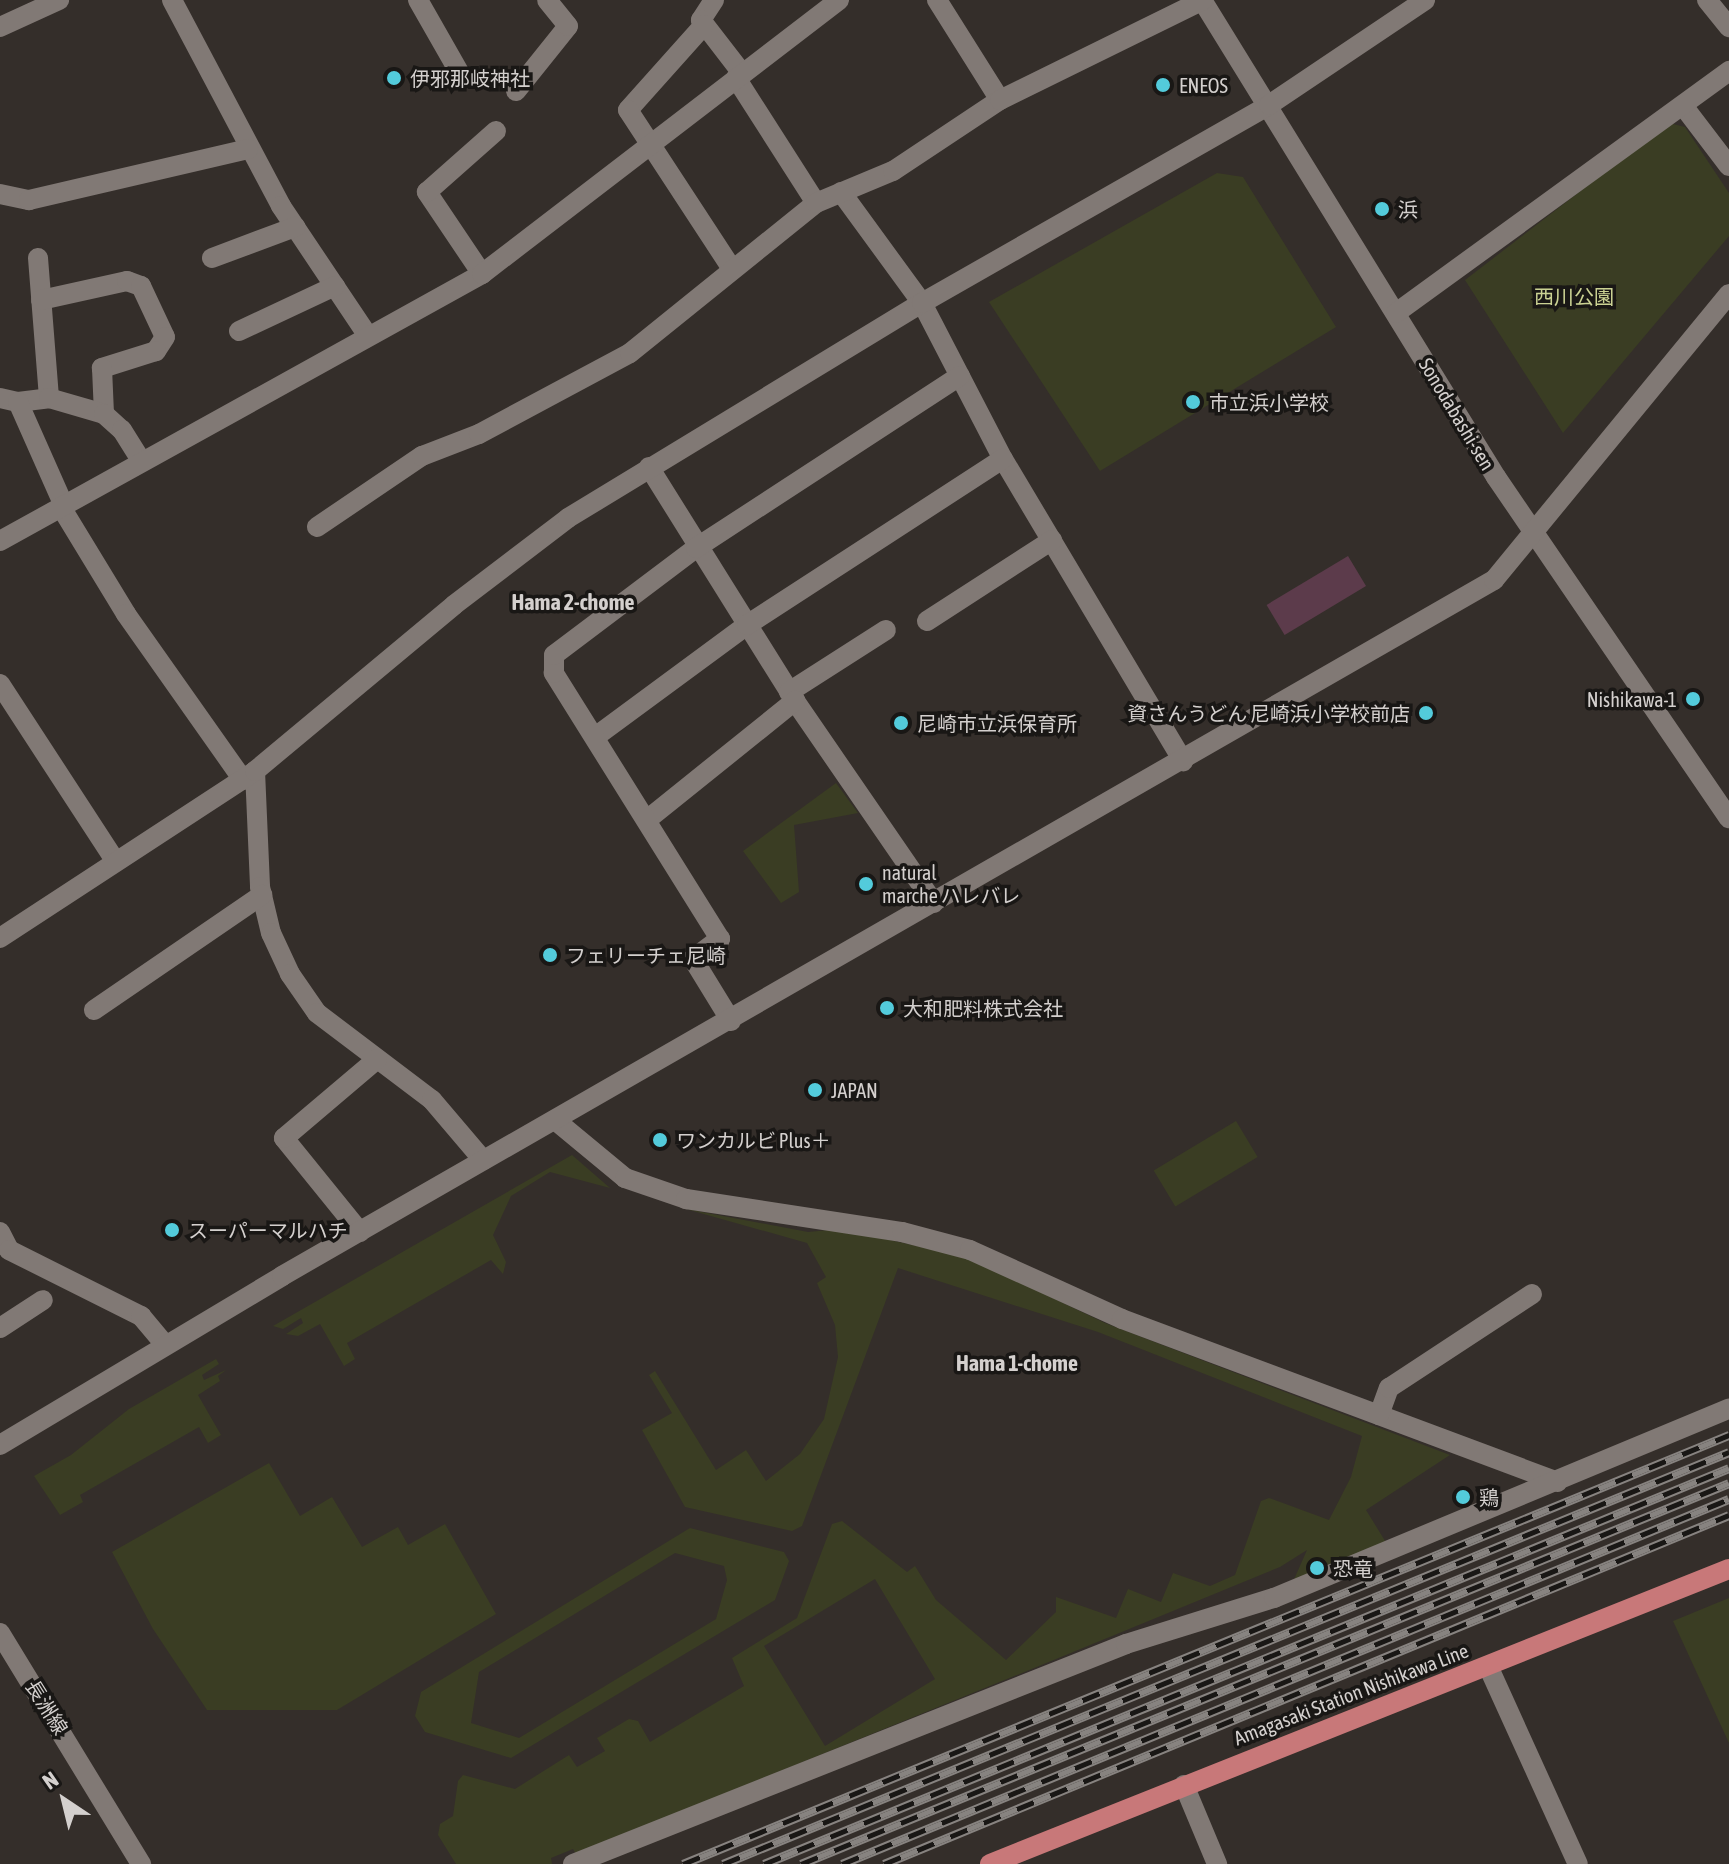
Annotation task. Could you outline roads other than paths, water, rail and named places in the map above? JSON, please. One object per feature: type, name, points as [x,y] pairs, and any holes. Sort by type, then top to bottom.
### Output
[{"type":"main road","name":"Amagasaki Station Nishikawa Line","points":[[990,1864],[1729,1569]]},
{"type":"street","points":[[1,24],[59,0]]},
{"type":"street","points":[[172,0],[248,149],[295,227],[368,336]]},
{"type":"street","points":[[418,0],[458,70]]},
{"type":"street","points":[[516,91],[568,26],[547,0]]},
{"type":"street","points":[[714,0],[701,20],[739,75],[816,203]]},
{"type":"street","points":[[0,541],[141,460],[482,274],[839,0]]},
{"type":"street","points":[[937,0],[1000,100]]},
{"type":"street","points":[[317,527],[422,456],[479,434],[630,353],[816,203],[893,171],[1000,100],[1202,0]]},
{"type":"street","name":"Sonodabashi-sen","points":[[1202,0],[1534,532],[1729,818]]},
{"type":"street","points":[[2,933],[249,776],[454,605],[568,518],[922,303],[1269,105],[1425,0]]},
{"type":"street","points":[[1707,0],[1729,27]]},
{"type":"street","points":[[704,25],[628,110],[732,269]]},
{"type":"street","points":[[1396,313],[1684,107],[1729,71]]},
{"type":"street","points":[[1684,107],[1729,166]]},
{"type":"street","points":[[482,274],[427,192],[496,131]]},
{"type":"street","points":[[0,194],[29,200],[248,149]]},
{"type":"street","points":[[841,192],[922,303],[1003,459],[1183,761]]},
{"type":"street","points":[[212,258],[295,227]]},
{"type":"street","points":[[38,258],[49,398]]},
{"type":"street","points":[[41,300],[127,281],[141,286],[165,337],[156,351],[102,368],[104,414]]},
{"type":"street","points":[[239,331],[335,286]]},
{"type":"street","points":[[0,1445],[483,1160],[731,1021],[1494,580],[1729,294]]},
{"type":"street","points":[[731,1021],[693,959],[720,939],[648,819],[554,673],[554,655],[696,548],[960,376]]},
{"type":"street","points":[[141,460],[122,430],[104,414],[49,398],[9,400],[63,506],[126,614],[249,776],[262,895],[276,944],[308,1004],[432,1100],[483,1160]]},
{"type":"street","points":[[595,737],[747,625],[1003,459]]},
{"type":"street","points":[[649,467],[696,548],[792,696],[934,903]]},
{"type":"street","points":[[927,621],[1052,540]]},
{"type":"street","points":[[648,819],[792,696],[886,630]]},
{"type":"street","points":[[0,684],[116,862]]},
{"type":"street","points":[[94,1010],[262,895]]},
{"type":"street","points":[[360,1232],[284,1138],[377,1059]]},
{"type":"street","points":[[555,1120],[625,1178],[686,1199],[902,1232],[970,1250],[1122,1319],[1558,1482]]},
{"type":"street","points":[[0,1232],[9,1250],[141,1316],[165,1345]]},
{"type":"street","points":[[1379,1415],[1389,1388],[1532,1294]]},
{"type":"street","points":[[0,1328],[43,1300]]},
{"type":"street","points":[[573,1864],[1126,1644],[1274,1598],[1729,1409]]},
{"type":"street","name":"長洲線","points":[[0,1633],[141,1864]]},
{"type":"street","points":[[1488,1666],[1578,1864]]},
{"type":"street","points":[[1184,1785],[1217,1864]]},
{"type":"railway","points":[[683,1864],[1729,1435]]},
{"type":"railway","points":[[723,1864],[1729,1452]]},
{"type":"railway","points":[[764,1864],[1729,1468]]},
{"type":"railway","points":[[801,1864],[1729,1483]]},
{"type":"railway","points":[[842,1864],[1729,1499]]},
{"type":"railway","points":[[884,1864],[1729,1515]]},
{"type":"place","name":"伊邪那岐神社","points":[[394,78]]},
{"type":"place","name":"ENEOS","points":[[1163,85]]},
{"type":"place","name":"浜","points":[[1382,209]]},
{"type":"place","name":"市立浜小学校","points":[[1193,402]]},
{"type":"place","name":"Nishikawa-1","points":[[1693,699]]},
{"type":"place","name":"資さんうどん 尼崎浜小学校前店","points":[[1426,713]]},
{"type":"place","name":"尼崎市立浜保育所","points":[[901,723]]},
{"type":"place","name":"natural marche ハレバレ","points":[[866,884]]},
{"type":"place","name":"フェリーチェ尼崎","points":[[550,955]]},
{"type":"place","name":"大和肥料株式会社","points":[[887,1008]]},
{"type":"place","name":"JAPAN","points":[[815,1090]]},
{"type":"place","name":"ワンカルビ Plus＋","points":[[660,1140]]},
{"type":"place","name":"スーパーマルハチ","points":[[172,1230]]},
{"type":"place","name":"鶏","points":[[1463,1497]]},
{"type":"place","name":"恐竜","points":[[1317,1568]]},
{"type":"district","name":"Hama 2-chome","points":[[573,603]]},
{"type":"district","name":"Hama 1-chome","points":[[1017,1364]]},
{"type":"park label","name":"西川公園","points":[[1574,296]]}]
